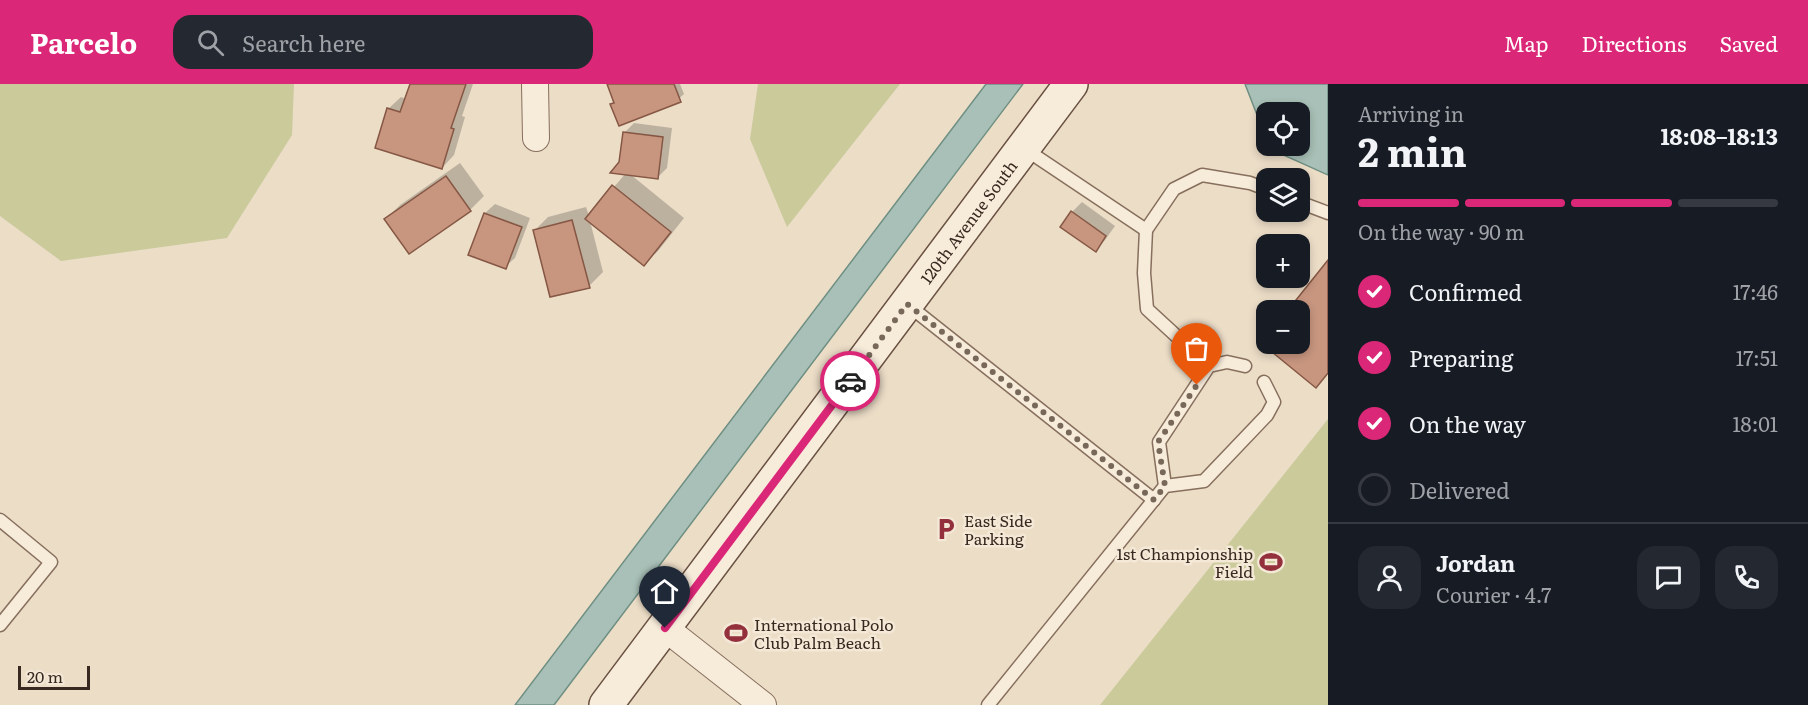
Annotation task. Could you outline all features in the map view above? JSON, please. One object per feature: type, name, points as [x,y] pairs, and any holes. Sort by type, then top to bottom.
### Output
[{"type":"street","points":[[536,84],[536,138]]},
{"type":"street","name":"120th Avenue South","points":[[606,705],[1071,84]]},
{"type":"street","points":[[665,628],[763,705]]},
{"type":"lane","points":[[1024,148],[1146,230]]},
{"type":"lane","points":[[1209,366],[1148,309],[1144,273],[1146,230],[1174,189],[1202,175],[1256,185]]},
{"type":"lane","points":[[1310,206],[1328,213]]},
{"type":"lane","points":[[907,304],[1154,500]]},
{"type":"lane","points":[[1165,486],[1158,442],[1209,366],[1227,362],[1245,366]]},
{"type":"lane","points":[[988,705],[1165,486],[1203,481],[1267,415],[1274,402],[1264,382]]},
{"type":"lane","points":[[0,520],[51,562],[1,621]]},
{"type":"green space","points":[[0,84],[294,84],[292,135],[227,238],[61,261],[0,216]]},
{"type":"green space","points":[[758,84],[900,84],[787,227],[750,139]]},
{"type":"green space","name":"1st Championship Field","points":[[1328,419],[1328,705],[1100,705]]},
{"type":"shaded area","points":[[986,84],[1023,84],[554,705],[515,705]]},
{"type":"shaded area","points":[[1245,84],[1328,84],[1328,175],[1286,156],[1310,156],[1310,102],[1256,102],[1256,112]]},
{"type":"building","points":[[410,84],[466,84],[451,128],[454,129],[442,169],[375,148],[387,108],[400,112]]},
{"type":"building","points":[[607,84],[674,84],[681,102],[619,126],[610,104],[614,103]]},
{"type":"building","points":[[623,132],[663,137],[658,179],[610,173],[619,162]]},
{"type":"building","points":[[446,176],[471,211],[409,254],[384,219]]},
{"type":"building","points":[[612,185],[671,232],[644,266],[585,219]]},
{"type":"building","points":[[1071,211],[1106,236],[1096,252],[1060,227]]},
{"type":"building","points":[[484,213],[522,227],[506,269],[468,255]]},
{"type":"building","points":[[572,220],[590,288],[550,297],[533,230]]},
{"type":"building","points":[[1328,260],[1328,373],[1316,388],[1274,354],[1310,354],[1310,300],[1296,300],[1306,288],[1310,288],[1310,282]]},
{"type":"way so far","points":[[850,381],[907,304],[1154,500],[1165,486],[1158,442],[1197,385]]},
{"type":"place","name":"East Side Parking","points":[[946,529]]},
{"type":"place","name":"1st Championship Field","points":[[1271,562]]},
{"type":"place","name":"International Polo Club Palm Beach","points":[[736,633]]},
{"type":"route","points":[[665,628],[850,381]]}]
